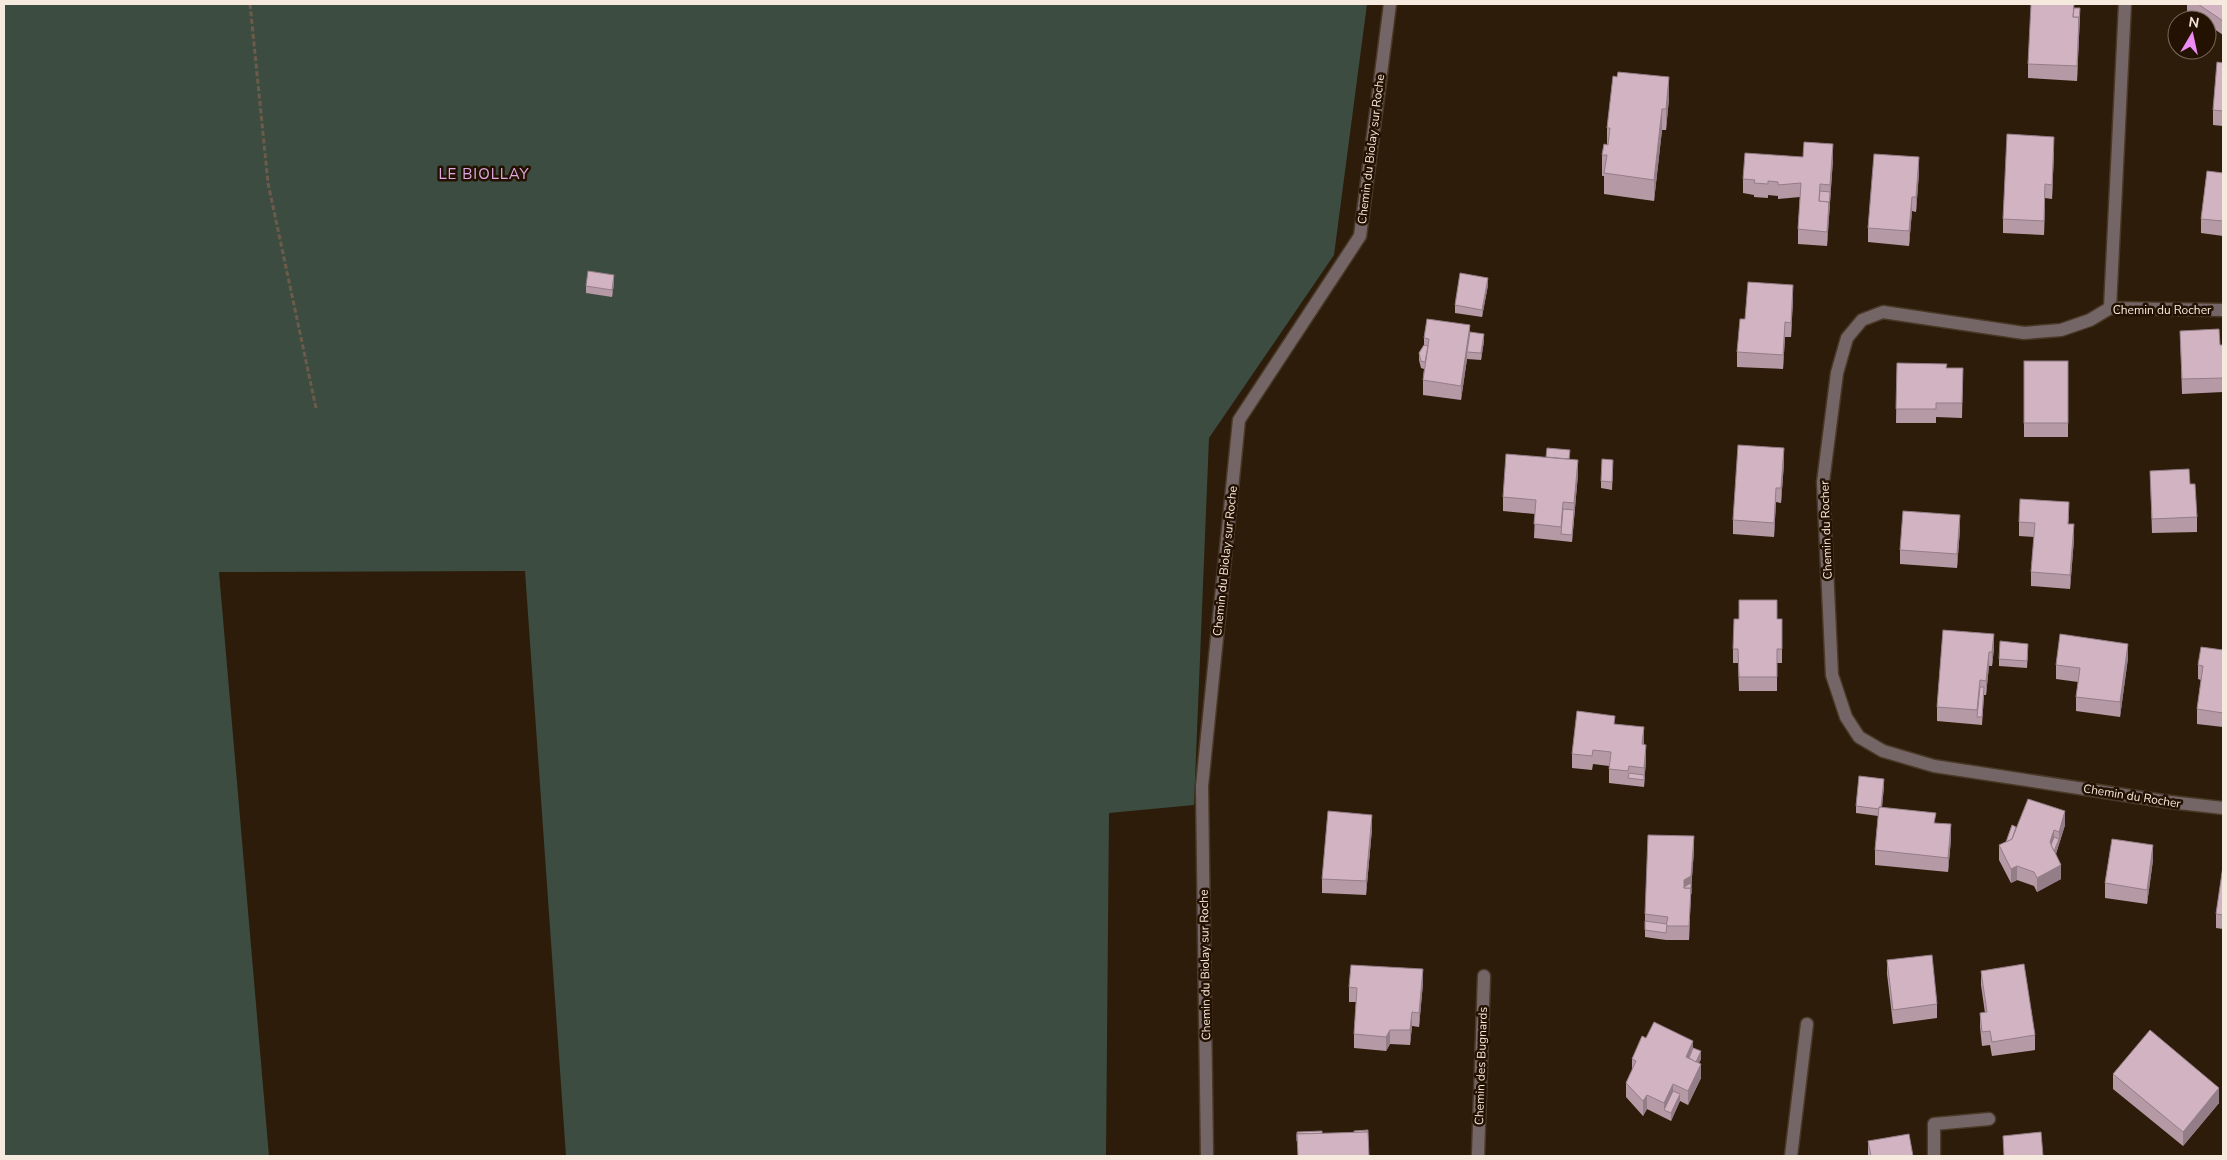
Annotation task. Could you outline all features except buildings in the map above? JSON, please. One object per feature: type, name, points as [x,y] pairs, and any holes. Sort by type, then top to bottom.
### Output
[{"type":"street","name":"Chemin du Biolay sur Roche","points":[[1207,1156],[1202,786],[1239,420],[1360,236],[1390,4]]},
{"type":"street","points":[[2110,308],[2126,4]]},
{"type":"street","name":"Chemin du Rocher","points":[[2223,310],[2110,308],[2083,322],[2061,330],[2040,333],[2024,333],[1884,312],[1862,320],[1847,338],[1837,373],[1823,482],[1832,674],[1846,717],[1859,737],[1883,751],[1934,766],[2170,802],[2223,808]]},
{"type":"street","name":"Chemin des Bugnards","points":[[1478,1156],[1484,976]]},
{"type":"street","points":[[1792,1156],[1808,1024]]},
{"type":"street","points":[[1934,1156],[1934,1124],[1989,1119]]},
{"type":"path","points":[[250,4],[268,183],[316,408]]},
{"type":"green space","points":[[4,4],[1367,4],[1334,255],[1209,438],[1194,805],[1109,813],[1106,1156],[566,1156],[525,571],[219,572],[269,1156],[4,1156]]},
{"type":"district","name":"LE BIOLLAY","points":[[484,174]]}]
